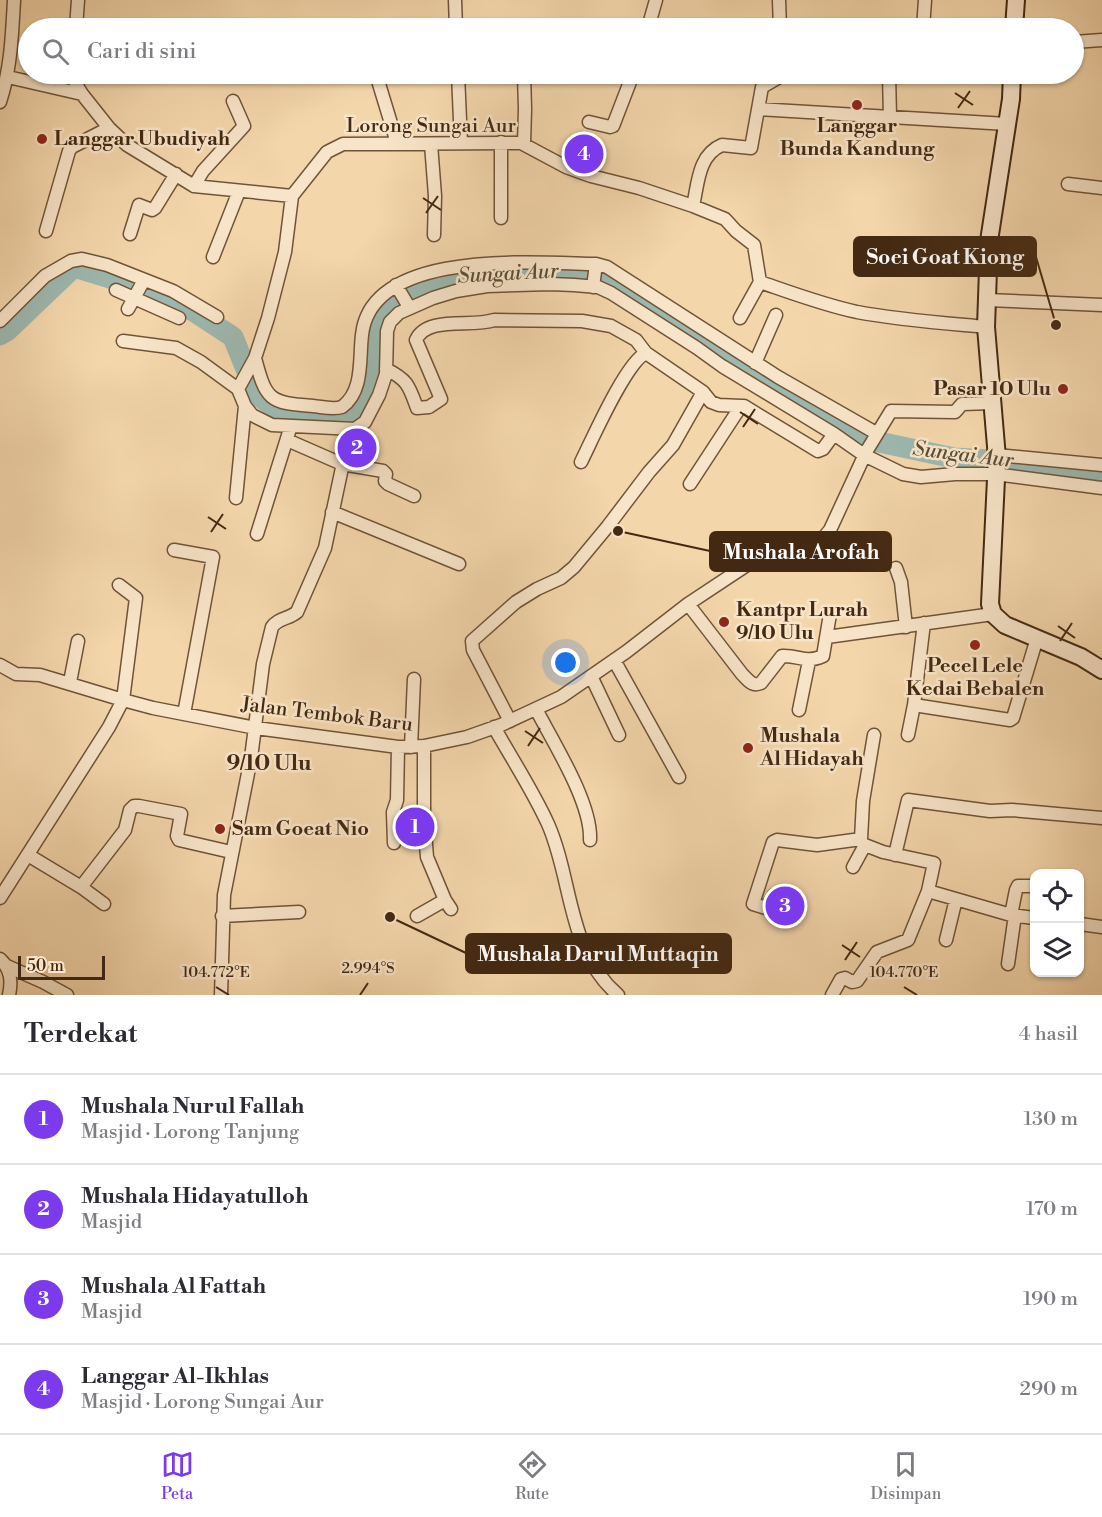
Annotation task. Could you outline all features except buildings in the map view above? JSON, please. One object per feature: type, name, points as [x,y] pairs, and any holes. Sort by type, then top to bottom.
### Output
[{"type":"street","points":[[0,102],[8,76],[12,51],[14,0]]},
{"type":"street","points":[[77,18],[78,0]]},
{"type":"street","points":[[455,0],[456,18]]},
{"type":"street","points":[[651,18],[656,0]]},
{"type":"street","points":[[779,0],[780,18]]},
{"type":"street","points":[[924,18],[925,0]]},
{"type":"street","points":[[1015,18],[1016,0]]},
{"type":"street","points":[[1084,41],[1102,40]]},
{"type":"street","points":[[8,76],[18,78]]},
{"type":"street","points":[[41,84],[82,94]]},
{"type":"street","points":[[76,84],[109,128],[127,145],[194,186],[292,196],[285,252],[268,318],[254,360],[240,385],[245,406],[236,498]]},
{"type":"street","points":[[378,84],[397,143]]},
{"type":"street","points":[[458,84],[461,143]]},
{"type":"street","points":[[524,84],[524,144]]},
{"type":"street","points":[[589,122],[613,126],[629,84]]},
{"type":"street","points":[[693,206],[706,157],[722,145],[750,148],[762,86],[766,84]]},
{"type":"street","points":[[889,84],[890,117]]},
{"type":"street","points":[[1011,84],[989,242],[986,327],[996,465],[990,604],[993,614],[1005,625],[1100,666]]},
{"type":"street","points":[[194,186],[203,171],[243,130],[244,122],[233,100]]},
{"type":"street","points":[[759,109],[1007,124]]},
{"type":"street","points":[[46,231],[69,151],[72,147],[109,128]]},
{"type":"street","points":[[501,142],[501,218]]},
{"type":"street","name":"Lorong Sungai Aur","points":[[292,196],[327,152],[343,144],[501,142],[524,144],[566,167],[639,188],[725,219],[736,231],[754,244],[760,282]]},
{"type":"street","points":[[431,144],[435,196],[434,235]]},
{"type":"street","points":[[130,234],[139,205],[152,210],[155,208],[176,174]]},
{"type":"street","points":[[1068,184],[1102,188]]},
{"type":"street","points":[[213,257],[239,191]]},
{"type":"street","points":[[0,321],[45,276],[71,261],[82,259],[91,260],[137,293],[179,318]]},
{"type":"street","points":[[254,360],[263,387],[270,396],[281,403],[342,407],[352,397],[358,381],[362,332],[369,311],[380,297],[398,287],[430,273],[461,265],[493,262],[595,274],[611,294],[722,366],[865,454],[903,474],[914,476],[996,465],[1102,465]]},
{"type":"street","points":[[289,434],[350,430],[360,427],[369,416],[384,383],[387,331],[394,316],[408,305],[456,291],[487,286],[550,284],[595,274],[607,267],[755,363],[875,434]]},
{"type":"street","points":[[740,318],[760,282],[834,307],[858,312],[909,320],[986,327]]},
{"type":"street","points":[[398,287],[408,305]]},
{"type":"street","points":[[116,291],[137,293],[173,291],[217,317]]},
{"type":"street","points":[[987,300],[1102,305]]},
{"type":"street","points":[[755,363],[776,315]]},
{"type":"street","points":[[386,369],[402,377],[409,385],[417,408],[429,407],[441,399],[416,340],[429,328],[442,324],[482,324],[494,320],[582,321],[611,326],[636,340],[646,353],[703,392],[711,402],[719,405],[744,406],[818,451],[823,449],[834,434]]},
{"type":"street","points":[[123,341],[176,348],[240,385]]},
{"type":"street","points":[[581,462],[621,385],[640,356],[646,353]]},
{"type":"street","points":[[510,721],[474,650],[472,641],[516,602],[561,578],[574,567],[649,472],[673,446],[703,392]]},
{"type":"street","points":[[865,454],[891,411],[955,412],[962,404],[992,403]]},
{"type":"street","points":[[245,406],[258,419],[342,464],[383,471],[388,484],[414,496]]},
{"type":"street","points":[[690,484],[741,406]]},
{"type":"street","points":[[221,995],[222,916],[231,852],[256,728],[263,664],[272,627],[276,622],[292,617],[297,612],[325,548],[350,430]]},
{"type":"street","points":[[257,534],[289,434]]},
{"type":"street","name":"Jalan Tembok Baru","points":[[0,665],[16,674],[40,675],[70,682],[123,700],[256,728],[398,747],[424,746],[467,737],[494,728],[561,697],[591,676],[619,668],[690,607],[762,555],[819,543],[830,530],[865,454]]},
{"type":"street","points":[[996,465],[1102,488]]},
{"type":"street","points":[[332,512],[459,564]]},
{"type":"street","points":[[174,550],[213,557],[184,714]]},
{"type":"street","points":[[897,568],[902,582],[906,627]]},
{"type":"street","points":[[0,898],[109,727],[123,700],[136,598],[119,585]]},
{"type":"street","points":[[690,607],[752,684],[761,683],[782,656],[809,661],[823,656],[830,614]]},
{"type":"street","points":[[827,637],[993,614]]},
{"type":"street","points":[[908,735],[924,623]]},
{"type":"street","points":[[914,705],[1010,720],[1016,713],[1037,638]]},
{"type":"street","points":[[70,682],[78,641]]},
{"type":"street","points":[[799,710],[809,661]]},
{"type":"street","points":[[619,668],[679,777]]},
{"type":"street","points":[[591,676],[619,735]]},
{"type":"street","points":[[411,747],[414,679]]},
{"type":"street","points":[[536,709],[586,810],[590,840]]},
{"type":"street","points":[[494,728],[547,823],[559,856],[578,935],[604,983],[618,995]]},
{"type":"street","points":[[852,867],[863,842],[862,801],[874,735]]},
{"type":"street","points":[[417,916],[448,905],[427,857],[424,820],[424,746]]},
{"type":"street","points":[[394,843],[393,812],[397,800],[398,747]]},
{"type":"street","points":[[896,855],[908,800],[990,810],[1102,818]]},
{"type":"street","points":[[81,887],[124,830],[130,810],[134,806],[181,814],[177,836],[179,840],[231,852]]},
{"type":"street","points":[[774,895],[766,908],[753,904],[773,842],[777,840],[817,845],[863,842],[896,855],[933,862],[928,891],[908,940],[877,952],[857,981],[841,979],[832,995]]},
{"type":"street","points":[[28,855],[81,887],[104,904]]},
{"type":"street","points":[[1008,964],[1016,890],[1018,886],[1030,886]]},
{"type":"street","points":[[928,891],[1013,915],[1030,917]]},
{"type":"street","points":[[946,939],[956,899]]},
{"type":"street","points":[[222,916],[299,912]]},
{"type":"street","points":[[1084,925],[1102,927]]},
{"type":"street","points":[[4,963],[11,976],[9,995]]},
{"type":"street","points":[[4,963],[67,995]]},
{"type":"waterway","name":"Sungai Aur","points":[[0,335],[74,267],[136,286],[184,305],[233,337],[260,397],[274,407],[291,413],[349,414],[366,401],[373,373],[374,350],[380,319],[392,302],[446,278],[490,273],[572,270],[600,273],[680,325],[879,442],[954,458],[1044,463],[1102,474]]},
{"type":"place","name":"Langgar Bunda Kandung","points":[[857,105]]},
{"type":"place","name":"Langgar Ubudiyah","points":[[42,139]]},
{"type":"place","name":"Langgar Al-Ikhlas","points":[[584,154]]},
{"type":"place","name":"Soei Goat Kiong","points":[[1056,325]]},
{"type":"place","name":"Pasar 10 Ulu","points":[[1063,389]]},
{"type":"place","name":"Mushala Hidayatulloh","points":[[357,448]]},
{"type":"place","name":"Mushala Arofah","points":[[618,531]]},
{"type":"place","name":"Kantpr Lurah 9/10 Ulu","points":[[724,622]]},
{"type":"place","name":"Pecel Lele Kedai Bebalen","points":[[975,645]]},
{"type":"place","name":"Mushala Al Hidayah","points":[[748,748]]},
{"type":"place","name":"Mushala Nurul Fallah","points":[[415,827]]},
{"type":"place","name":"Sam Goeat Nio","points":[[220,829]]},
{"type":"place","name":"Mushala Al Fattah","points":[[785,906]]},
{"type":"place","name":"Mushala Darul Muttaqin","points":[[390,917]]},
{"type":"district","name":"9/10 Ulu","points":[[269,763]]}]
